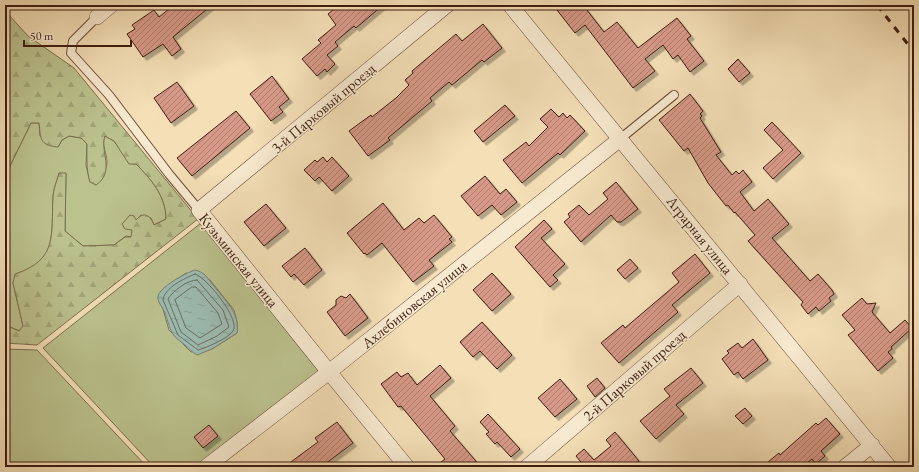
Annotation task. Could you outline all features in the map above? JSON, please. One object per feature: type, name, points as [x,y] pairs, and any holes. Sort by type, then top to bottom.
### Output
[{"type":"street","points":[[97,17],[111,5]]},
{"type":"street","name":"3-й Парковый проезд","points":[[199,210],[447,5]]},
{"type":"street","name":"Аграрная улица","points":[[510,5],[889,467]]},
{"type":"street","name":"Ахлебиновская улица","points":[[206,467],[329,372],[620,139]]},
{"type":"street","name":"Кузьминская улица","points":[[199,210],[407,467]]},
{"type":"street","name":"2-й Парковый проезд","points":[[528,467],[740,284]]},
{"type":"street","points":[[845,467],[872,445]]},
{"type":"lane","name":"Кузьминская улица","points":[[97,17],[73,40],[71,53],[109,95],[169,174],[199,210]]},
{"type":"lane","points":[[620,139],[674,94]]},
{"type":"green space","points":[[5,7],[8,14],[28,36],[74,68],[198,219],[37,345],[5,343],[5,325],[19,331],[23,326],[13,283],[15,274],[29,268],[39,261],[45,254],[49,245],[52,224],[53,195],[59,173],[66,173],[65,231],[83,246],[114,245],[125,237],[131,237],[132,230],[125,229],[122,224],[130,215],[134,216],[136,220],[139,217],[146,215],[151,219],[154,225],[166,219],[163,203],[157,188],[136,164],[129,164],[114,141],[105,136],[105,174],[102,180],[96,185],[90,182],[87,163],[87,144],[81,138],[69,136],[62,140],[58,147],[47,145],[42,140],[39,123],[31,123],[5,176]]},
{"type":"green space","points":[[31,123],[39,123],[40,136],[58,147],[62,140],[69,136],[81,138],[87,144],[86,165],[90,182],[101,180],[106,169],[107,159],[104,146],[105,136],[114,141],[132,164],[136,164],[157,188],[163,203],[166,219],[154,225],[151,218],[141,215],[136,220],[132,237],[126,236],[114,245],[83,246],[65,231],[66,174],[59,173],[53,195],[50,245],[46,254],[39,261],[30,268],[16,274],[13,283],[23,326],[20,331],[5,325],[5,176]]},
{"type":"green space","points":[[201,223],[323,377],[210,467],[154,467],[43,348]],"holes":[[[186,273],[210,280],[234,310],[237,322],[237,333],[212,349],[191,352],[169,330],[159,301],[161,291]]]},
{"type":"green space","points":[[5,349],[37,350],[147,467],[5,467]]},
{"type":"water","points":[[195,270],[206,276],[231,307],[237,326],[237,333],[212,349],[197,355],[175,337],[158,298],[160,292],[169,284]]},
{"type":"building","points":[[174,5],[212,5],[173,37],[181,49],[172,56],[163,44],[143,57],[127,34],[135,29],[132,25],[154,10],[159,17]]},
{"type":"building","points":[[339,5],[383,5],[356,28],[354,26],[335,42],[338,46],[327,55],[335,64],[327,72],[325,69],[317,76],[302,59],[321,43],[318,40],[336,25],[328,14]]},
{"type":"building","points":[[553,5],[583,5],[604,32],[617,22],[638,48],[677,18],[691,36],[687,39],[704,61],[690,72],[678,55],[673,59],[663,45],[645,59],[655,71],[633,88],[585,25],[575,33]]},
{"type":"building","points":[[483,24],[502,48],[484,62],[482,60],[452,85],[449,82],[430,98],[432,101],[388,138],[390,140],[368,156],[349,131],[371,115],[372,117],[396,98],[409,85],[405,80],[413,73],[412,71],[456,34],[462,41]]},
{"type":"building","points":[[738,59],[750,73],[739,82],[728,69]]},
{"type":"building","points":[[272,76],[289,99],[279,107],[283,112],[271,121],[250,94]]},
{"type":"building","points":[[177,82],[194,106],[171,123],[154,98]]},
{"type":"building","points":[[690,94],[703,111],[700,114],[702,116],[700,118],[721,152],[716,155],[732,175],[736,171],[739,174],[743,170],[752,182],[740,192],[754,211],[768,199],[789,224],[772,238],[810,281],[818,274],[832,290],[834,294],[829,298],[831,301],[819,311],[816,307],[808,314],[801,305],[803,302],[748,241],[755,235],[728,205],[726,206],[708,183],[688,148],[684,151],[659,120]]},
{"type":"building","points":[[505,105],[515,116],[483,142],[474,131]]},
{"type":"building","points":[[551,109],[559,117],[563,113],[567,118],[570,115],[585,131],[560,155],[558,153],[522,183],[503,160],[526,142],[529,146],[548,127],[540,119]]},
{"type":"building","points":[[236,111],[250,128],[192,176],[177,158]]},
{"type":"building","points":[[772,122],[801,153],[773,179],[763,168],[783,150],[764,130]]},
{"type":"building","points":[[323,157],[327,162],[332,157],[349,176],[332,191],[319,177],[315,181],[304,170],[315,160],[317,162]]},
{"type":"building","points":[[485,176],[500,194],[506,189],[517,202],[501,215],[492,205],[478,216],[461,196]]},
{"type":"building","points":[[616,182],[638,209],[621,222],[617,222],[611,215],[581,242],[564,222],[570,217],[568,214],[579,205],[589,215],[608,199],[603,193]]},
{"type":"building","points":[[383,203],[404,230],[419,218],[424,223],[434,215],[452,237],[449,239],[452,242],[429,260],[434,266],[413,282],[382,243],[367,255],[365,253],[364,254],[347,233]]},
{"type":"building","points":[[266,204],[286,228],[264,246],[244,222]]},
{"type":"building","points":[[544,220],[552,229],[541,238],[565,264],[553,275],[558,280],[550,287],[515,247]]},
{"type":"building","points":[[305,248],[322,270],[304,285],[294,274],[291,277],[282,266]]},
{"type":"building","points":[[695,254],[710,273],[672,305],[678,312],[619,363],[601,343],[623,325],[625,328],[679,282],[672,273]]},
{"type":"building","points":[[630,259],[638,268],[625,279],[617,270]]},
{"type":"building","points":[[492,273],[511,294],[492,311],[473,290]]},
{"type":"building","points":[[350,294],[368,318],[345,336],[327,312],[336,305],[336,300],[341,296],[346,298]]},
{"type":"building","points":[[862,298],[867,304],[876,303],[872,312],[890,333],[905,320],[912,328],[891,347],[892,349],[888,352],[893,358],[878,371],[848,335],[855,330],[842,315]]},
{"type":"building","points":[[482,322],[512,355],[497,369],[480,351],[473,357],[460,342]]},
{"type":"building","points":[[753,339],[768,360],[743,379],[738,372],[734,375],[722,359],[729,353],[727,351],[738,343],[742,348]]},
{"type":"building","points":[[440,365],[451,378],[430,396],[455,426],[450,431],[481,467],[435,467],[445,459],[401,406],[398,407],[381,384],[397,372],[401,377],[408,373],[417,385]]},
{"type":"building","points":[[691,368],[703,383],[676,405],[684,414],[656,439],[640,421],[670,396],[664,389]]},
{"type":"building","points":[[597,378],[605,388],[595,397],[587,386]]},
{"type":"building","points":[[560,379],[577,399],[555,417],[538,398]]},
{"type":"building","points":[[745,408],[752,416],[743,424],[735,416]]},
{"type":"building","points":[[488,414],[520,449],[511,457],[497,442],[495,444],[486,434],[489,432],[480,422]]},
{"type":"building","points":[[826,418],[840,434],[821,451],[825,456],[816,464],[812,459],[802,467],[762,467],[779,453],[780,455],[816,423],[818,425]]},
{"type":"building","points":[[337,422],[353,443],[321,467],[284,467],[318,442],[315,438]]},
{"type":"building","points":[[209,425],[218,436],[203,448],[194,437]]},
{"type":"building","points":[[615,432],[639,461],[632,467],[585,467],[576,456],[584,449],[594,460],[611,446],[606,440]]},
{"type":"railway","points":[[877,5],[914,52]]}]
